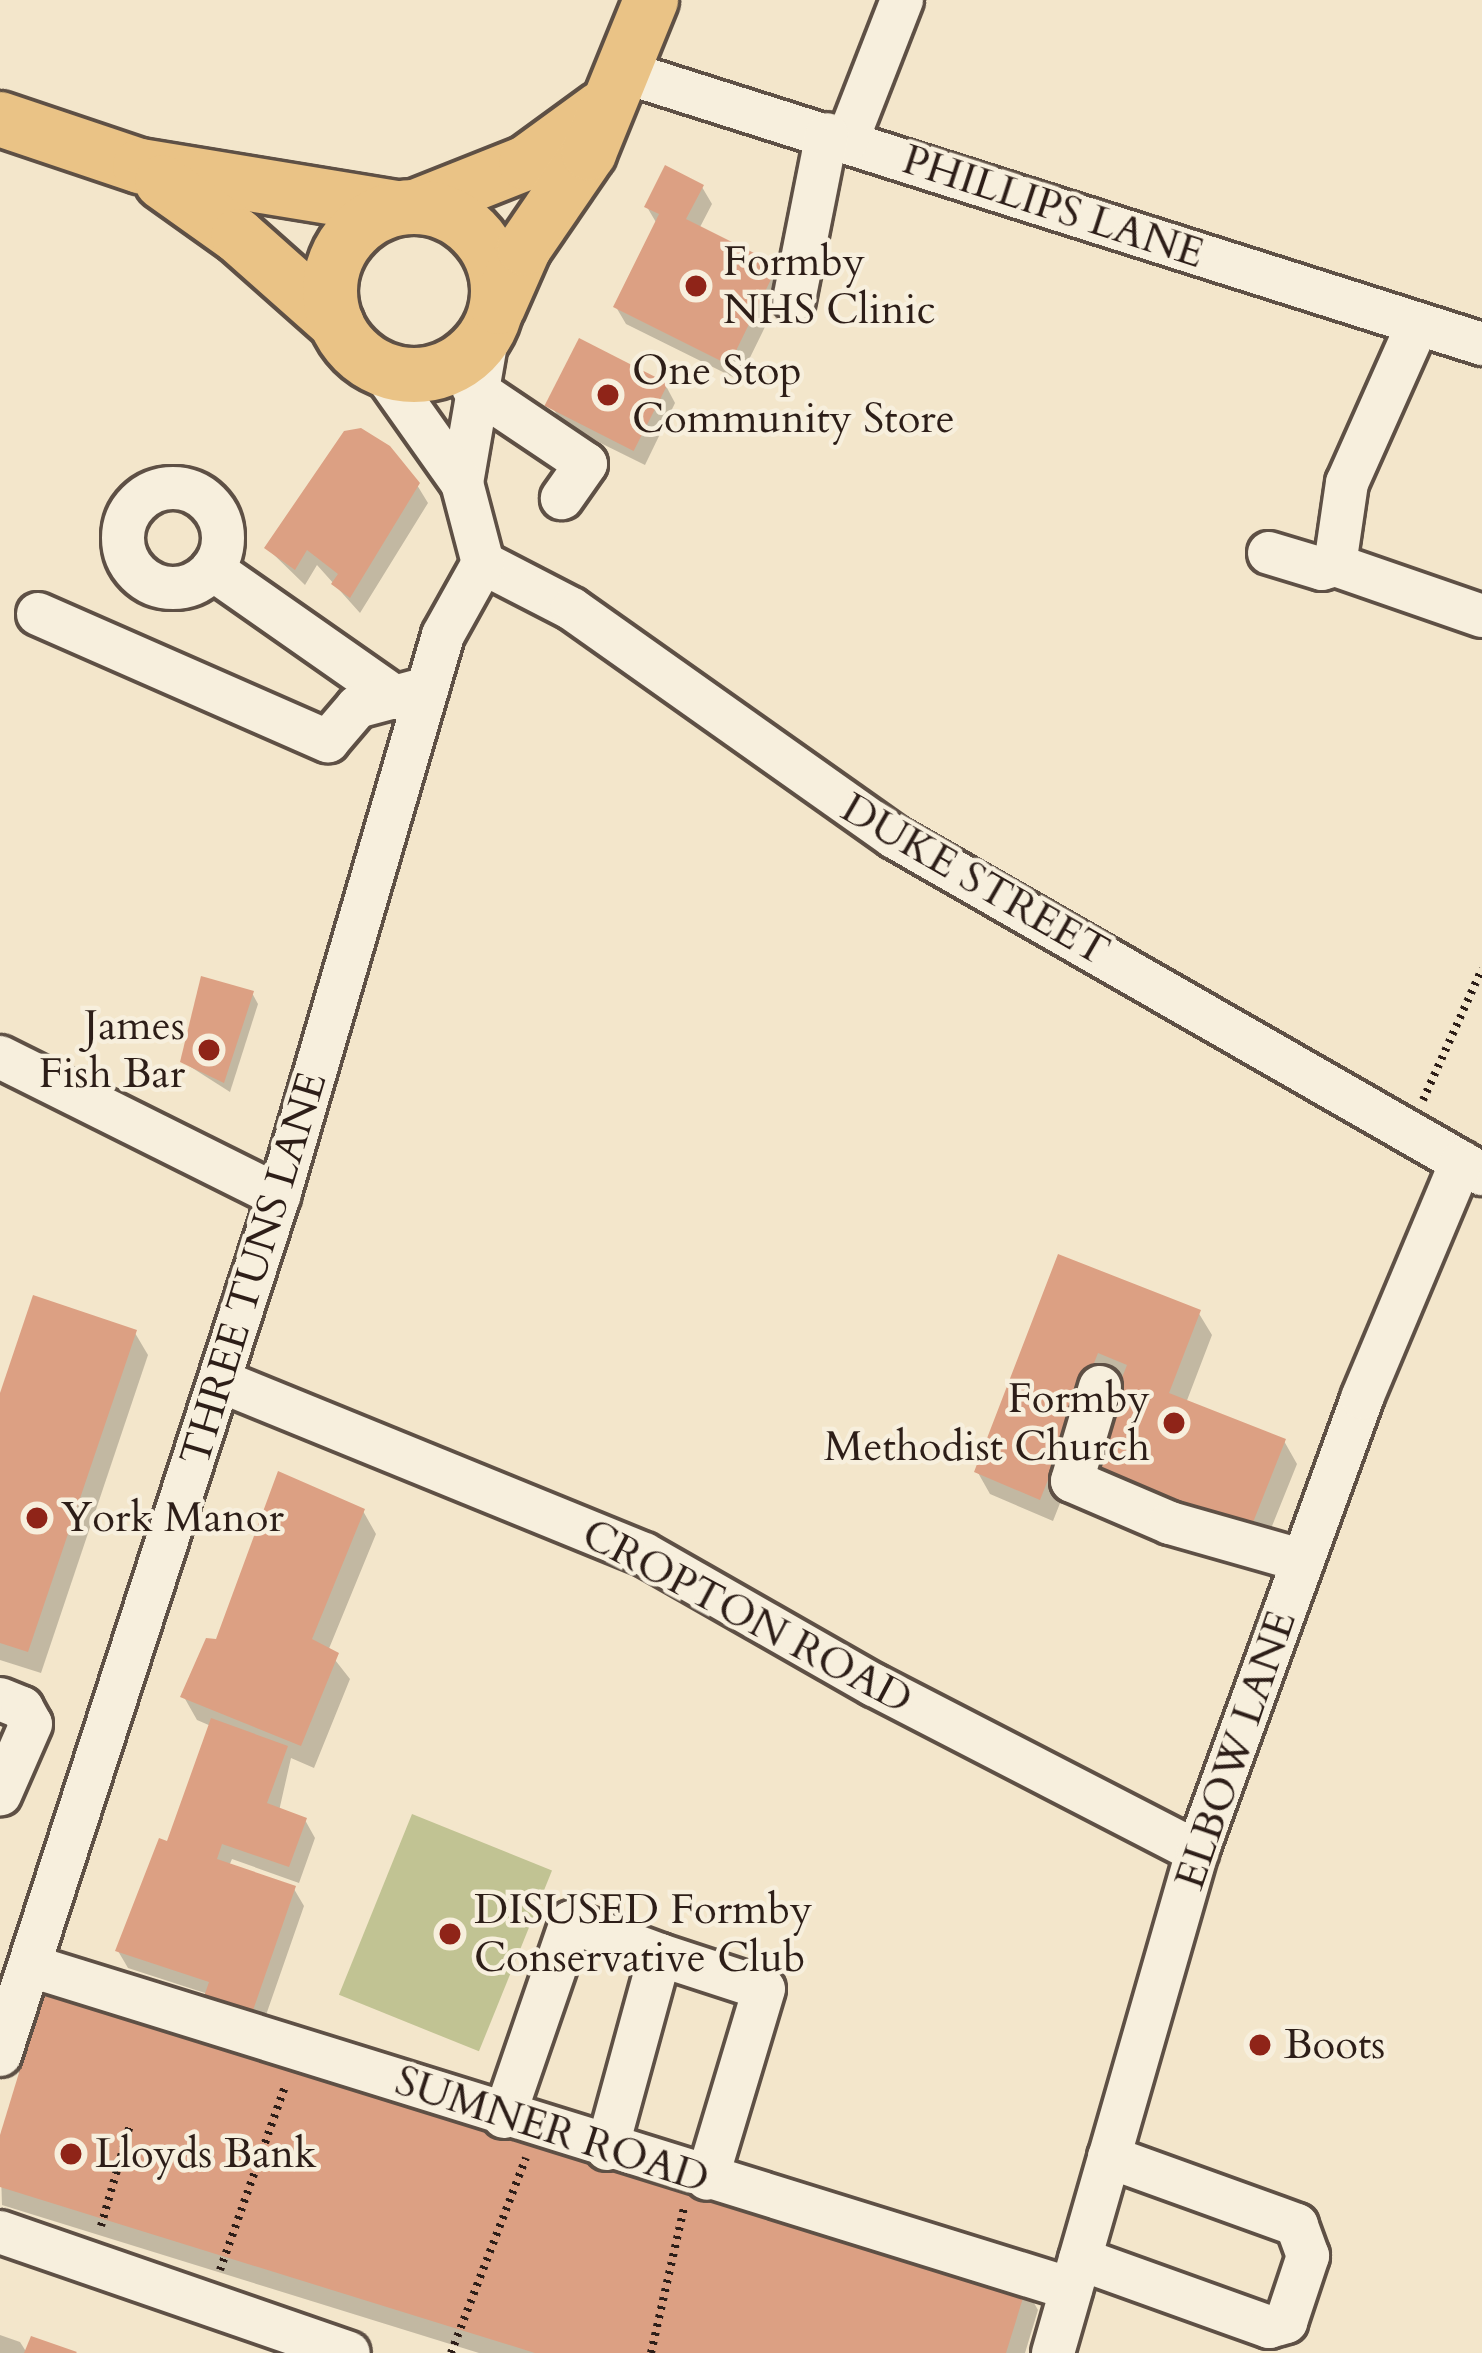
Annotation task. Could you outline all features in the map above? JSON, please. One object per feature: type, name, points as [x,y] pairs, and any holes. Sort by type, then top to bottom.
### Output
[{"type":"main road","points":[[140,166],[238,236],[380,368],[416,374],[452,366],[492,321],[524,248],[589,153],[651,0]]},
{"type":"main road","points":[[337,324],[332,275],[339,252],[373,217],[526,164],[615,88]]},
{"type":"main road","points":[[0,118],[140,166],[440,211],[480,239],[493,260],[492,321]]},
{"type":"street","points":[[794,300],[837,137],[902,0]]},
{"type":"street","name":"PHILLIPS LANE","points":[[615,88],[837,137],[1482,344]]},
{"type":"street","points":[[462,483],[473,388],[492,321]]},
{"type":"street","points":[[1335,565],[1347,483],[1417,326]]},
{"type":"street","points":[[380,368],[462,483],[483,563]]},
{"type":"street","points":[[473,388],[586,464],[562,498]]},
{"type":"street","points":[[1268,553],[1322,569],[1335,565],[1482,616]]},
{"type":"street","name":"THREE TUNS LANE","points":[[0,2055],[34,1966],[279,1196],[412,693],[458,600],[483,563]]},
{"type":"street","name":"DUKE STREET","points":[[483,563],[572,609],[894,837],[1472,1168]]},
{"type":"street","points":[[212,569],[412,693]]},
{"type":"street","points":[[38,614],[328,741],[357,706],[412,693]]},
{"type":"street","points":[[0,1057],[279,1196]]},
{"type":"street","name":"ELBOW LANE","points":[[1053,2353],[1197,1852],[1303,1561],[1472,1168]]},
{"type":"street","name":"CROPTON ROAD","points":[[220,1381],[644,1554],[874,1685],[1197,1852]]},
{"type":"street","points":[[1100,1387],[1072,1481],[1170,1523],[1303,1561]]},
{"type":"street","points":[[0,1700],[22,1708],[31,1724],[0,1795]]},
{"type":"street","points":[[520,2122],[571,1922],[764,1989],[699,2177]]},
{"type":"street","points":[[607,2149],[660,1955]]},
{"type":"street","name":"SUMNER ROAD","points":[[34,1966],[699,2177],[1269,2327],[1286,2322],[1308,2256],[1297,2224],[1109,2158]]},
{"type":"street","points":[[0,2232],[209,2300],[349,2353]]},
{"type":"path","points":[[1410,1129],[1482,969]]},
{"type":"path","points":[[209,2300],[299,2048]]},
{"type":"path","points":[[452,2353],[520,2122]]},
{"type":"path","points":[[90,2262],[130,2125]]},
{"type":"path","points":[[651,2353],[699,2177]]},
{"type":"green space","name":"DISUSED Formby Conservative Club","points":[[412,1814],[552,1871],[479,2051],[339,1995]]},
{"type":"building","name":"Formby NHS Clinic","points":[[665,165],[704,185],[686,219],[778,265],[729,365],[613,307],[659,214],[644,207]]},
{"type":"building","name":"One Stop Community Store","points":[[579,338],[668,383],[634,451],[544,406]]},
{"type":"building","points":[[361,428],[390,446],[420,483],[350,598],[331,584],[338,574],[307,550],[295,570],[264,548],[344,431]]},
{"type":"building","points":[[201,976],[254,991],[224,1083],[180,1062]]},
{"type":"building","points":[[1058,1254],[1201,1310],[1169,1393],[1286,1439],[1250,1530],[1087,1466],[1127,1365],[1098,1353],[1040,1500],[974,1472]]},
{"type":"building","name":"York Manor","points":[[33,1295],[137,1330],[28,1652],[0,1643],[0,1393]]},
{"type":"building","points":[[278,1471],[365,1509],[312,1639],[339,1653],[301,1746],[180,1697],[206,1638],[216,1639]]},
{"type":"building","points":[[211,1718],[288,1746],[267,1803],[307,1818],[289,1867],[222,1844],[217,1859],[296,1886],[249,2022],[201,2005],[209,1982],[115,1951],[159,1838],[167,1841]]},
{"type":"building","points":[[47,1981],[1027,2285],[1006,2353],[535,2353],[0,2187],[0,2135]]},
{"type":"building","points":[[31,2336],[77,2352],[24,2353]]},
{"type":"place","name":"Formby NHS Clinic","points":[[696,286]]},
{"type":"place","name":"One Stop Community Store","points":[[608,395]]},
{"type":"place","name":"James Fish Bar","points":[[209,1050]]},
{"type":"place","name":"Formby Methodist Church","points":[[1174,1423]]},
{"type":"place","name":"York Manor","points":[[37,1518]]},
{"type":"place","name":"DISUSED Formby Conservative Club","points":[[450,1934]]},
{"type":"place","name":"Boots","points":[[1260,2045]]},
{"type":"place","name":"Lloyds Bank","points":[[71,2154]]}]
